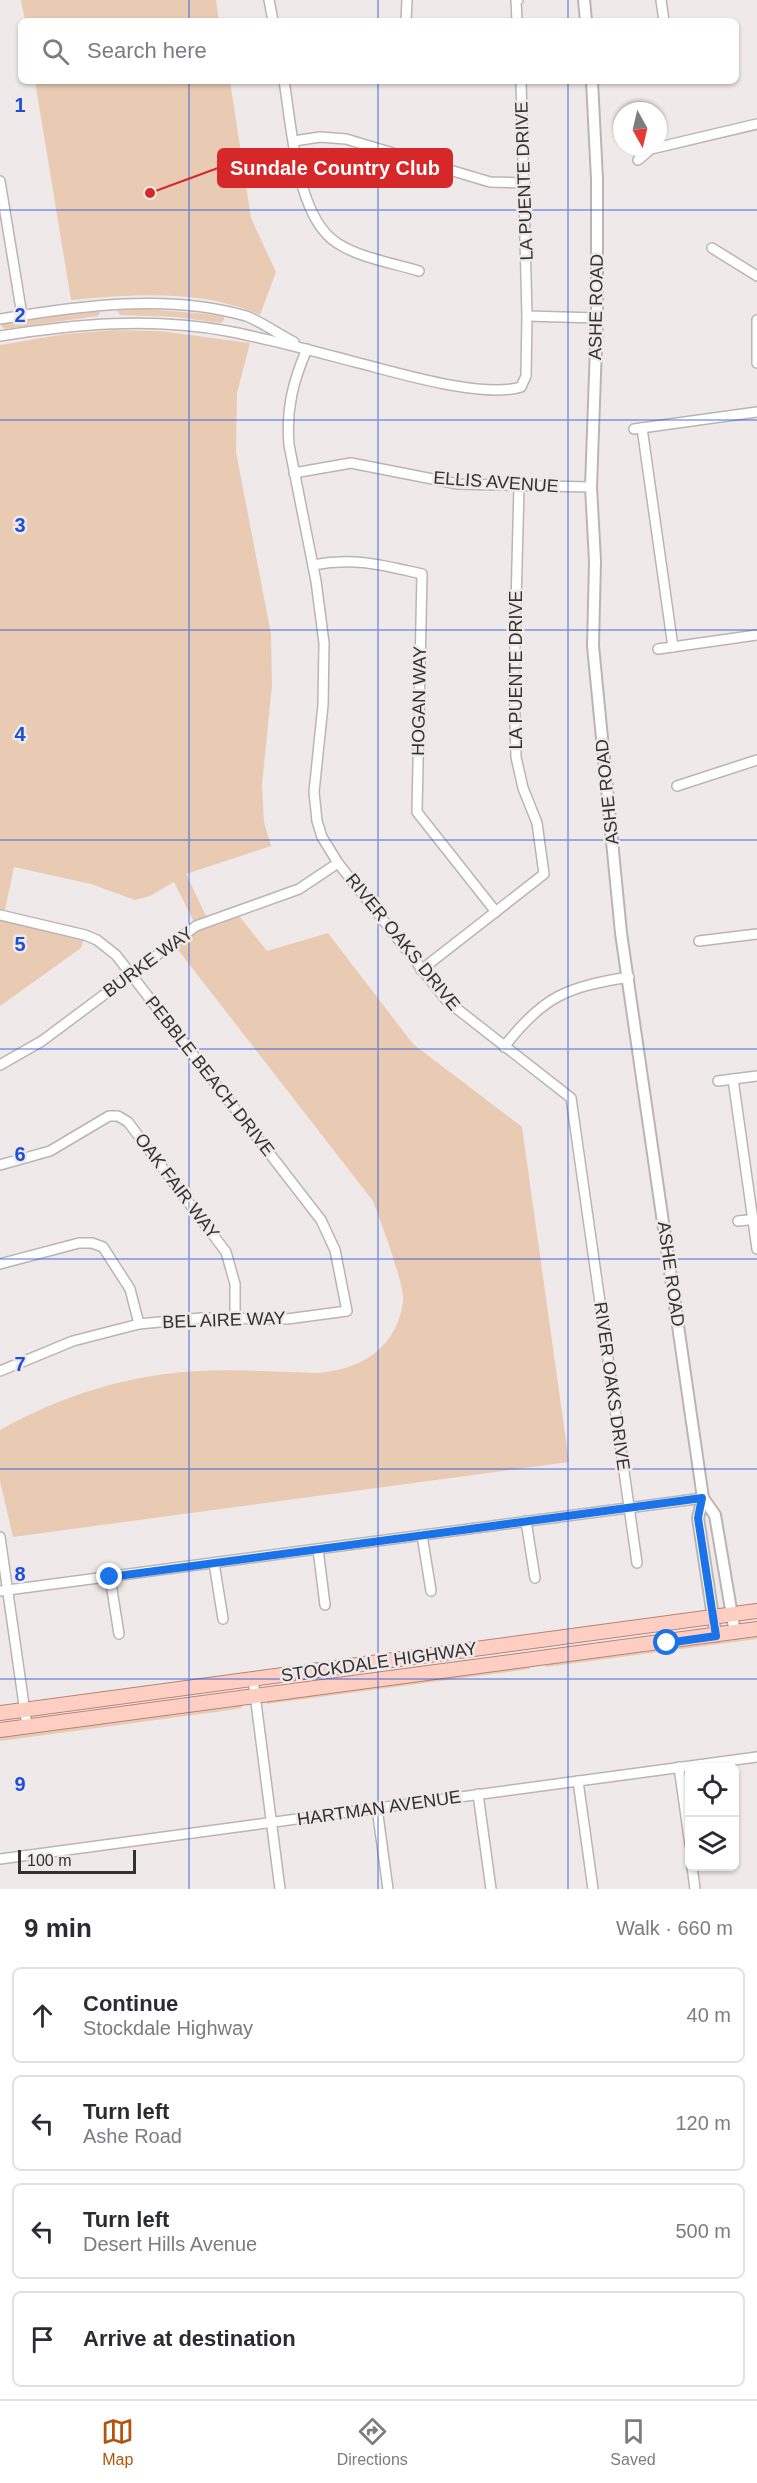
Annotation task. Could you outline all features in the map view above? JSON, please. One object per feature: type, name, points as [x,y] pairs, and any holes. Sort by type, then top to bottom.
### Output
[{"type":"main road","name":"STOCKDALE HIGHWAY","points":[[0,1713],[757,1611]]},
{"type":"main road","name":"STOCKDALE HIGHWAY","points":[[0,1730],[757,1629]]},
{"type":"street","points":[[269,0],[272,18]]},
{"type":"street","points":[[406,18],[407,0]]},
{"type":"street","points":[[517,18],[516,0],[518,0]]},
{"type":"street","points":[[584,0],[586,18]]},
{"type":"street","points":[[661,0],[663,18]]},
{"type":"street","points":[[284,84],[304,197],[320,228],[329,237],[350,249],[419,271]]},
{"type":"street","name":"LA PUENTE DRIVE","points":[[307,349],[423,380],[473,388],[513,390],[521,387],[526,376],[527,316],[525,183],[520,84]]},
{"type":"street","name":"ASHE ROAD","points":[[592,84],[597,178],[597,318],[591,487],[595,561],[593,646],[621,933],[702,1498],[698,1518],[716,1636]]},
{"type":"street","points":[[638,160],[651,149],[757,124]]},
{"type":"street","points":[[294,141],[320,137],[346,139],[490,182],[525,183]]},
{"type":"street","points":[[0,181],[22,315]]},
{"type":"street","points":[[712,248],[757,276]]},
{"type":"street","points":[[110,305],[111,322]]},
{"type":"street","points":[[0,319],[110,305],[173,306],[247,317],[307,349]]},
{"type":"street","points":[[527,316],[597,318]]},
{"type":"street","points":[[757,320],[757,363]]},
{"type":"street","points":[[0,336],[62,326],[111,322],[199,326],[307,349]]},
{"type":"street","name":"RIVER OAKS DRIVE","points":[[307,349],[294,379],[288,409],[289,445],[321,612],[325,674],[315,805],[322,837],[338,863],[454,1008],[571,1098],[637,1563]]},
{"type":"street","points":[[673,647],[638,429],[757,412]]},
{"type":"street","name":"ELLIS AVENUE","points":[[294,473],[351,463],[458,484],[591,487]]},
{"type":"street","name":"LA PUENTE DRIVE","points":[[422,970],[544,874],[537,823],[523,788],[516,758],[514,683],[519,486]]},
{"type":"street","name":"HOGAN WAY","points":[[313,565],[356,560],[422,574],[417,812],[496,912]]},
{"type":"street","points":[[658,649],[757,635]]},
{"type":"street","points":[[677,786],[757,759]]},
{"type":"street","name":"BURKE WAY","points":[[0,1065],[42,1041],[196,926],[299,889],[338,863]]},
{"type":"street","name":"PEBBLE BEACH DRIVE","points":[[0,915],[98,940],[116,955],[321,1220],[336,1250],[347,1311]]},
{"type":"street","points":[[699,941],[757,934]]},
{"type":"street","points":[[504,1047],[532,1014],[559,995],[589,983],[629,977]]},
{"type":"street","points":[[718,1081],[757,1076]]},
{"type":"street","points":[[733,1079],[755,1219],[757,1249]]},
{"type":"street","name":"OAK FAIR WAY","points":[[0,1165],[57,1148],[109,1116],[118,1116],[128,1122],[226,1252],[235,1284],[235,1318]]},
{"type":"street","points":[[738,1221],[755,1219]]},
{"type":"street","points":[[0,1264],[79,1244],[92,1243],[103,1247],[130,1289],[139,1324]]},
{"type":"street","name":"BEL AIRE WAY","points":[[0,1371],[73,1341],[139,1324],[175,1320],[287,1319],[347,1311]]},
{"type":"street","points":[[4,1591],[702,1498]]},
{"type":"street","name":"ASHE ROAD","points":[[702,1498],[715,1515],[735,1633]]},
{"type":"street","points":[[526,1521],[535,1578]]},
{"type":"street","points":[[422,1535],[431,1591]]},
{"type":"street","points":[[0,1538],[4,1591],[27,1726]]},
{"type":"street","points":[[318,1549],[326,1605]]},
{"type":"street","points":[[214,1563],[223,1619]]},
{"type":"street","points":[[110,1577],[119,1634]]},
{"type":"street","points":[[253,1678],[280,1889]]},
{"type":"street","name":"HARTMAN AVENUE","points":[[0,1859],[757,1757]]},
{"type":"street","points":[[679,1767],[686,1817]]},
{"type":"street","points":[[578,1781],[593,1889]]},
{"type":"street","points":[[478,1794],[491,1889]]},
{"type":"street","points":[[377,1808],[388,1889]]},
{"type":"street","points":[[693,1871],[695,1889]]},
{"type":"shaded area","points":[[21,0],[216,0],[219,18],[24,18]]},
{"type":"shaded area","points":[[35,84],[230,84],[251,218],[276,272],[260,315],[215,301],[191,297],[143,295],[71,300]]},
{"type":"shaded area","points":[[123,307],[219,315],[224,316],[224,320],[221,323],[176,317],[120,315],[117,311]]},
{"type":"shaded area","points":[[97,308],[100,313],[98,316],[5,329],[1,326],[6,322]]},
{"type":"shaded area","points":[[114,330],[160,331],[250,343],[237,393],[236,452],[271,634],[272,685],[262,785],[264,822],[271,846],[186,874],[208,920],[235,911],[267,951],[328,933],[413,1044],[522,1127],[569,1462],[13,1537],[0,1481],[0,1430],[71,1397],[147,1377],[210,1370],[317,1373],[354,1365],[378,1351],[387,1341],[400,1316],[403,1301],[396,1267],[373,1201],[172,942],[196,926],[174,882],[150,896],[135,900],[91,884],[14,867],[4,915],[85,935],[81,948],[0,1006],[0,345],[65,334]]},
{"type":"shaded area","points":[[757,1637],[757,1639],[546,1667],[545,1665]]},
{"type":"shaded area","points":[[529,1665],[530,1669],[267,1704],[267,1701]]},
{"type":"shaded area","points":[[241,1704],[242,1708],[0,1741],[0,1737]]},
{"type":"place","name":"Sundale Country Club","points":[[150,193]]},
{"type":"route","points":[[110,1577],[702,1498],[698,1518],[716,1636],[667,1643]]}]
